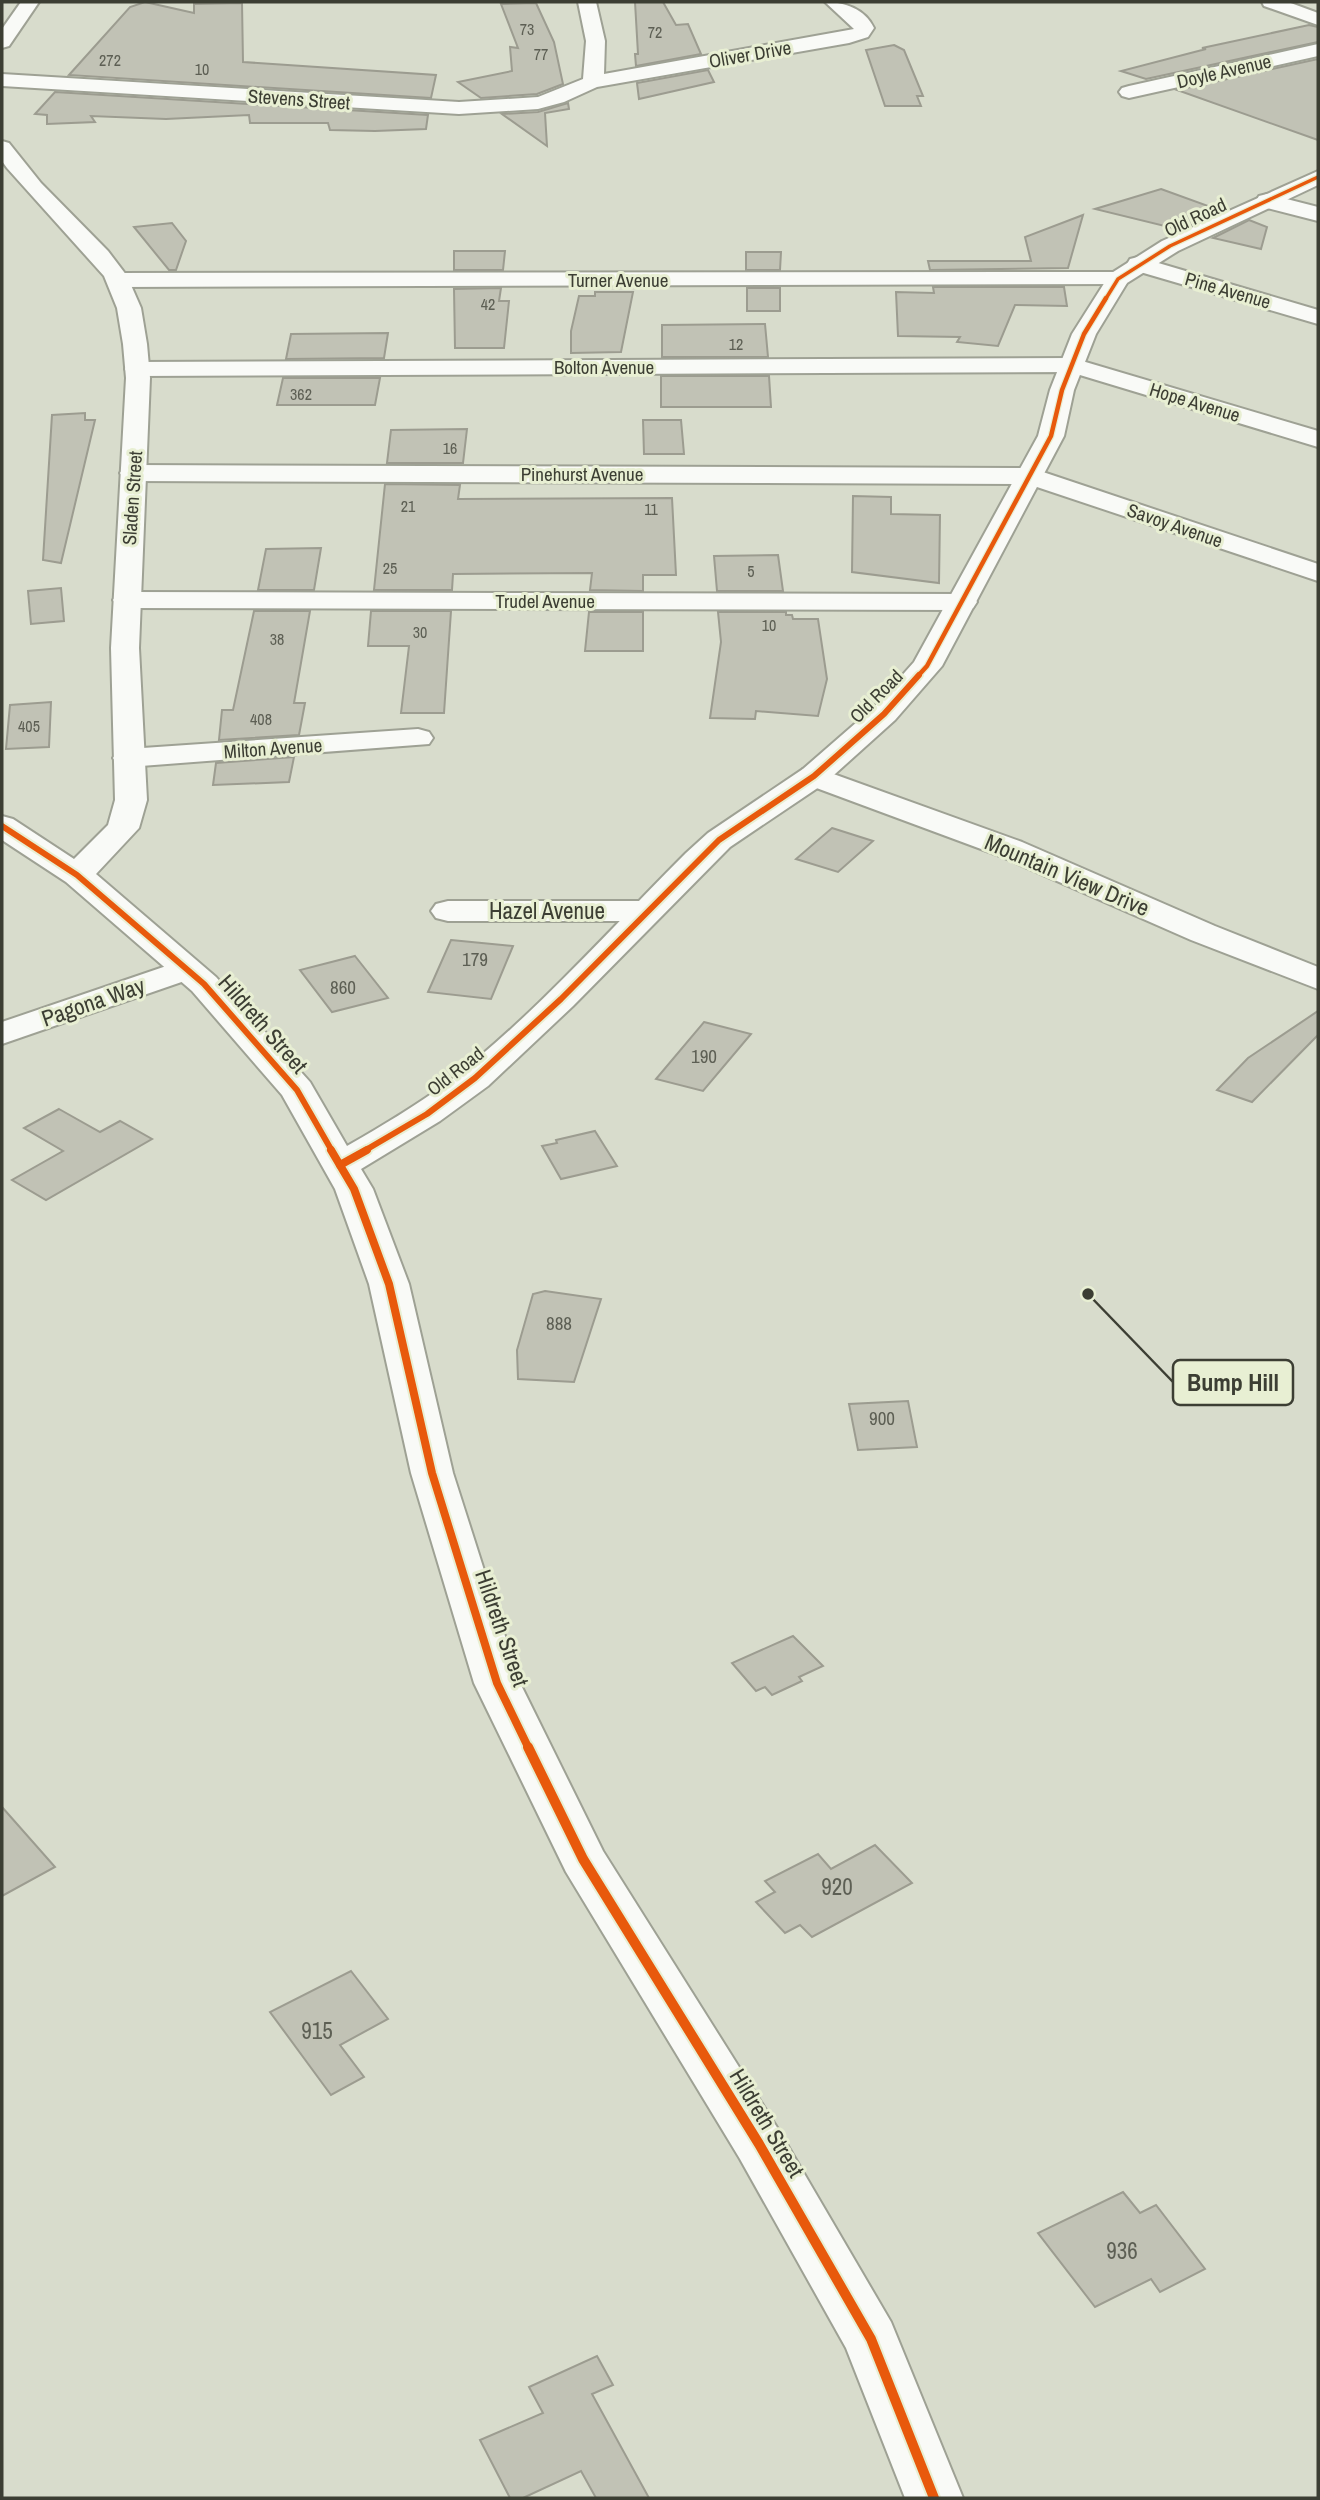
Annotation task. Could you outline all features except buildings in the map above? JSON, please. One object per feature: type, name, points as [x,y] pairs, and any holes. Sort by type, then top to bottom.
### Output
[{"type":"street","points":[[2,42],[30,2]]},
{"type":"street","points":[[587,2],[596,37],[596,67],[592,82]]},
{"type":"street","name":"Oliver Drive","points":[[592,82],[849,37],[865,29],[864,24],[834,2]]},
{"type":"street","points":[[1272,2],[1318,19]]},
{"type":"street","name":"Doyle Avenue","points":[[1129,92],[1318,50]]},
{"type":"street","name":"Stevens Street","points":[[2,80],[459,108],[538,103],[557,98],[592,82]]},
{"type":"street","name":"Sladen Street","points":[[2,147],[25,179],[96,250],[123,288],[137,369],[125,648],[131,800],[122,828],[77,875]]},
{"type":"street","name":"Old Road","points":[[340,1165],[397,1133],[474,1079],[519,1039],[719,841],[814,776],[884,714],[927,666],[963,602],[1051,436],[1062,390],[1084,334],[1128,272],[1170,246],[1318,177]]},
{"type":"street","points":[[1267,201],[1318,214]]},
{"type":"street","name":"Turner Avenue","points":[[118,280],[1128,272]]},
{"type":"street","name":"Pine Avenue","points":[[1128,272],[1318,317]]},
{"type":"street","name":"Bolton Avenue","points":[[137,369],[1072,365]]},
{"type":"street","name":"Hope Avenue","points":[[1072,365],[1318,439]]},
{"type":"street","name":"Pinehurst Avenue","points":[[133,473],[1031,476]]},
{"type":"street","name":"Savoy Avenue","points":[[1031,476],[1318,573]]},
{"type":"street","name":"Trudel Avenue","points":[[127,600],[963,602]]},
{"type":"street","name":"Milton Avenue","points":[[128,758],[418,738]]},
{"type":"street","name":"Mountain View Drive","points":[[814,776],[1011,849],[1203,933],[1318,979]]},
{"type":"street","name":"Hildreth Street","points":[[2,826],[77,875],[184,970],[204,984],[297,1090],[354,1189],[389,1284],[432,1473],[497,1683],[583,1860],[759,2144],[871,2339],[934,2498]]},
{"type":"street","name":"Hazel Avenue","points":[[448,911],[646,911]]},
{"type":"street","name":"Pagona Way","points":[[2,1034],[184,970]]},
{"type":"cycle path","points":[[340,1165],[427,1114],[475,1078],[561,999],[697,860],[719,840],[814,776],[884,714],[927,666],[1051,436],[1062,390],[1084,334],[1118,279],[1170,246],[1318,177]]},
{"type":"cycle path","points":[[2,826],[77,875],[204,984],[297,1090],[354,1189],[389,1284],[432,1473],[497,1683],[583,1859],[759,2144],[871,2339],[934,2498]]},
{"type":"place","name":"Bump Hill","points":[[1088,1294]]}]
